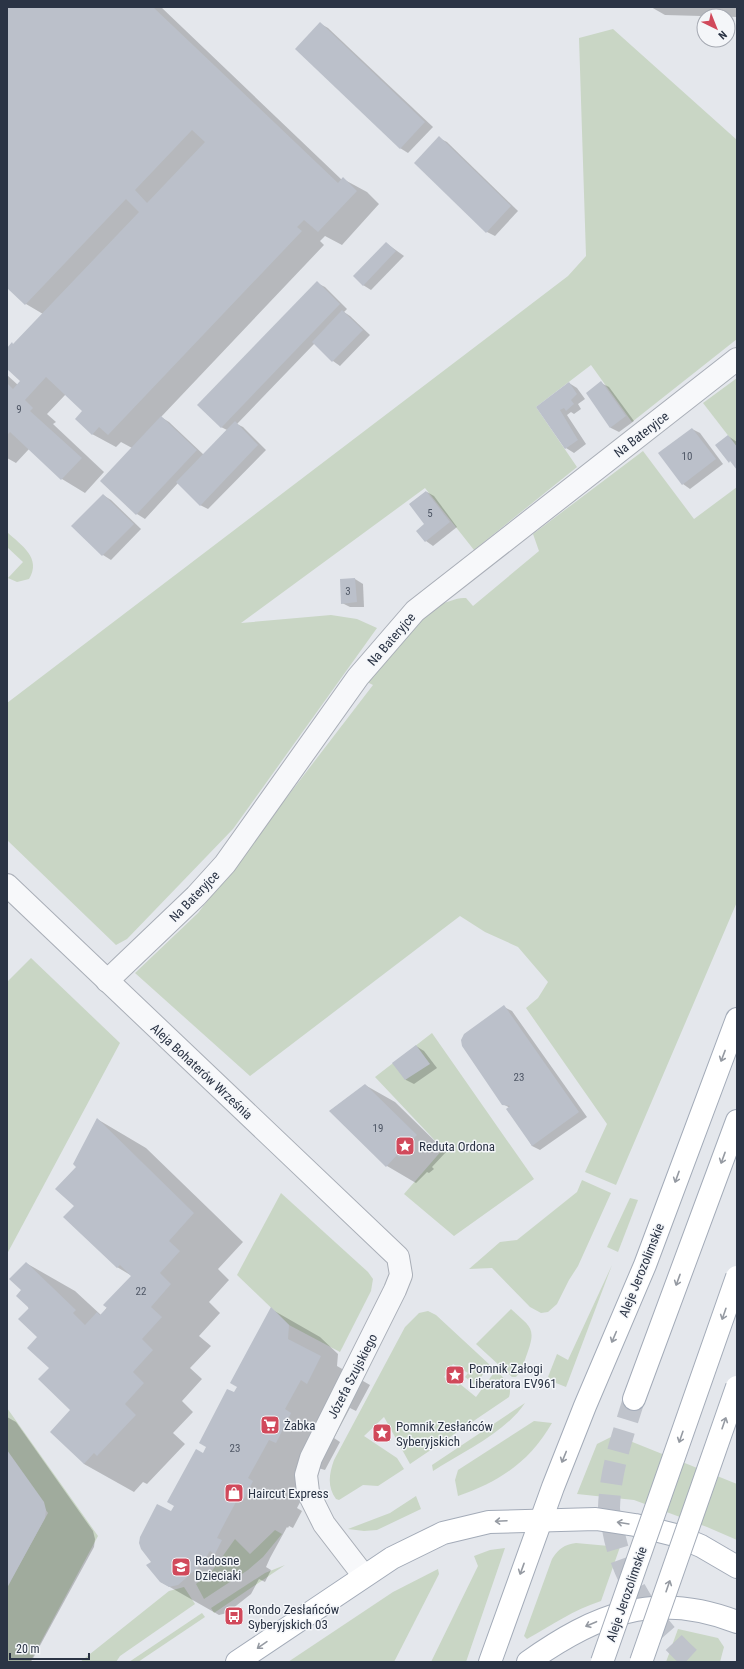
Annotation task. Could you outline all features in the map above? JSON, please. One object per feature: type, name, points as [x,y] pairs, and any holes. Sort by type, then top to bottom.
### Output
[{"type":"main road","name":"Aleje Jerozolimskie","points":[[490,1662],[540,1520],[584,1406],[645,1265],[737,1019]]},
{"type":"main road","points":[[634,1399],[737,1121]]},
{"type":"main road","name":"Aleje Jerozolimskie","points":[[602,1662],[737,1277]]},
{"type":"main road","points":[[641,1662],[737,1387]]},
{"type":"main road","points":[[237,1662],[392,1558],[443,1533],[490,1522],[596,1519],[635,1525],[675,1536],[701,1546],[737,1567]]},
{"type":"main road","points":[[528,1662],[555,1642],[588,1625],[637,1609],[666,1606],[696,1611],[737,1622]]},
{"type":"street","name":"Na Bateryjce","points":[[107,981],[196,896],[225,864],[358,677],[415,611],[737,359]]},
{"type":"street","name":"Aleja Bohaterów Września","points":[[7,885],[398,1257]]},
{"type":"street","name":"Józefa Szujskiego","points":[[364,1576],[324,1524],[308,1492],[306,1475],[311,1458],[395,1290],[401,1275],[398,1257]]},
{"type":"green space","points":[[613,29],[737,140],[737,339],[632,422],[591,365],[536,407],[577,467],[474,550],[425,488],[241,623],[331,615],[357,619],[377,628],[233,829],[127,939],[116,945],[7,840],[7,703],[568,276],[586,256],[579,38]]},
{"type":"green space","points":[[737,378],[737,447],[703,403]]},
{"type":"green space","points":[[643,451],[694,519],[737,487],[737,902],[616,1185],[585,1172],[607,1124],[526,1008],[538,998],[548,982],[518,947],[485,932],[460,916],[250,1076],[135,973],[198,913],[373,685],[367,682],[401,637],[438,604],[459,598],[466,598],[473,606],[539,551],[533,534]]},
{"type":"green space","points":[[7,532],[24,547],[31,558],[33,565],[29,579],[17,582],[8,578],[23,562],[7,547]]},
{"type":"green space","points":[[31,958],[120,1043],[7,1254],[7,982]]},
{"type":"green space","points":[[432,1033],[534,1179],[454,1236],[404,1194],[443,1149],[375,1077]]},
{"type":"green space","points":[[582,1180],[611,1193],[578,1266],[557,1304],[548,1312],[541,1313],[530,1307],[492,1268],[469,1269],[500,1242],[517,1240],[577,1192]]},
{"type":"green space","points":[[281,1193],[368,1272],[373,1279],[371,1291],[340,1352],[289,1325],[237,1275]]},
{"type":"green space","points":[[630,1198],[638,1200],[618,1252],[607,1247]]},
{"type":"green space","points":[[612,1265],[566,1387],[551,1381],[548,1377],[557,1354],[568,1360]]},
{"type":"green space","points":[[511,1309],[527,1324],[531,1333],[530,1345],[527,1354],[516,1377],[512,1377],[476,1344]]},
{"type":"green space","points":[[428,1311],[436,1315],[490,1365],[475,1385],[465,1377],[468,1373],[453,1364],[444,1377],[458,1386],[460,1384],[476,1397],[496,1370],[505,1379],[509,1386],[509,1397],[410,1464],[384,1417],[364,1436],[397,1458],[404,1469],[378,1486],[363,1485],[339,1500],[336,1499],[330,1485],[331,1470],[334,1460],[405,1327],[419,1313]]},
{"type":"green space","points":[[525,1403],[507,1423],[483,1441],[433,1471],[432,1465]]},
{"type":"green space","points":[[7,1408],[98,1536],[30,1662],[7,1662],[7,1587],[48,1513],[7,1453]]},
{"type":"green space","points":[[534,1421],[552,1423],[534,1449],[501,1477],[458,1496],[455,1480],[458,1470]]},
{"type":"green space","points":[[615,1435],[737,1484],[737,1540],[707,1527],[634,1500],[577,1494],[597,1444]]},
{"type":"green space","points":[[416,1496],[421,1509],[377,1530],[364,1531],[348,1529],[390,1513]]},
{"type":"green space","points":[[275,1530],[282,1534],[263,1557],[248,1570],[204,1599],[196,1584],[212,1571],[235,1539],[250,1554]]},
{"type":"green space","points":[[576,1543],[620,1547],[601,1601],[572,1613],[527,1639],[524,1636],[552,1559],[562,1548]]},
{"type":"green space","points":[[505,1548],[466,1662],[431,1662],[478,1566],[474,1556],[490,1550]]},
{"type":"green space","points":[[285,1565],[214,1613],[211,1608],[265,1573]]},
{"type":"green space","points":[[438,1569],[439,1574],[394,1662],[288,1662],[393,1592]]},
{"type":"green space","points":[[184,1587],[195,1604],[120,1656],[116,1662],[80,1662],[169,1591]]},
{"type":"green space","points":[[202,1613],[205,1617],[138,1662],[129,1662]]},
{"type":"green space","points":[[678,1629],[718,1638],[724,1647],[720,1662],[666,1662]]},
{"type":"building","points":[[7,7],[153,7],[338,183],[343,177],[357,191],[318,232],[304,220],[297,227],[302,231],[108,435],[99,427],[92,435],[75,419],[82,411],[46,377],[25,400],[33,408],[30,411],[82,458],[61,480],[10,432],[7,435],[7,383],[13,389],[20,381],[7,369],[7,348],[12,342],[13,344],[139,212],[126,199],[25,305],[7,288]],"holes":[[[192,130],[205,142],[147,203],[135,190]]]},
{"type":"building","points":[[320,22],[425,122],[400,149],[295,49]]},
{"type":"building","points":[[439,136],[511,206],[486,233],[414,163]]},
{"type":"building","points":[[386,242],[396,251],[363,286],[353,276]]},
{"type":"building","points":[[317,281],[340,304],[221,428],[197,405]]},
{"type":"building","points":[[342,310],[363,330],[332,362],[312,342]]},
{"type":"building","points":[[601,381],[626,416],[610,428],[586,393]]},
{"type":"building","points":[[569,382],[577,394],[571,400],[574,404],[566,411],[564,408],[560,410],[578,440],[565,449],[536,407]]},
{"type":"building","points":[[161,416],[197,450],[136,515],[100,481]]},
{"type":"building","points":[[235,421],[258,445],[200,506],[176,482]]},
{"type":"building","points":[[692,428],[716,459],[682,485],[658,453]]},
{"type":"building","points":[[728,435],[737,447],[737,470],[730,461],[729,463],[715,445]]},
{"type":"building","points":[[426,491],[450,522],[425,542],[416,531],[424,524],[409,504]]},
{"type":"building","points":[[103,494],[134,524],[102,556],[71,526]]},
{"type":"building","points":[[355,578],[357,602],[341,604],[340,579]]},
{"type":"building","points":[[504,1005],[579,1112],[532,1146],[506,1109],[510,1106],[502,1105],[462,1046],[461,1040],[464,1034]]},
{"type":"building","points":[[416,1045],[430,1064],[405,1080],[392,1063]]},
{"type":"building","points":[[365,1084],[417,1135],[403,1149],[405,1151],[399,1157],[397,1155],[386,1167],[329,1111]]},
{"type":"building","points":[[97,1118],[194,1213],[169,1241],[180,1251],[160,1273],[171,1284],[151,1307],[162,1317],[142,1339],[153,1350],[133,1372],[144,1383],[125,1404],[136,1415],[97,1456],[94,1453],[84,1464],[50,1432],[70,1410],[38,1379],[49,1368],[27,1348],[37,1337],[18,1319],[29,1308],[16,1296],[21,1290],[9,1279],[26,1262],[76,1310],[73,1313],[85,1325],[97,1312],[100,1315],[107,1308],[103,1305],[131,1276],[120,1265],[117,1268],[63,1217],[74,1206],[55,1189],[76,1167],[73,1164]]},
{"type":"building","points":[[271,1307],[289,1325],[288,1339],[321,1356],[307,1384],[301,1380],[285,1409],[291,1413],[276,1443],[269,1440],[248,1478],[253,1481],[243,1501],[240,1499],[239,1501],[237,1500],[221,1530],[217,1538],[222,1540],[215,1554],[210,1551],[201,1565],[178,1585],[169,1587],[160,1582],[146,1565],[151,1562],[141,1549],[139,1543],[140,1537],[157,1504],[171,1511],[174,1506],[167,1502],[196,1449],[203,1453],[206,1447],[199,1443],[227,1389],[234,1392],[237,1387],[230,1383]]},
{"type":"building","points":[[7,1450],[44,1502],[46,1510],[45,1518],[7,1588]]},
{"type":"tunnel","points":[[634,1399],[614,1466],[610,1494],[610,1516],[617,1548],[632,1585],[642,1602],[666,1634],[694,1662]]},
{"type":"place","name":"Reduta Ordona","points":[[405,1146]]},
{"type":"place","name":"Pomnik Załogi Liberatora EV961","points":[[455,1375]]},
{"type":"place","name":"Żabka","points":[[270,1425]]},
{"type":"place","name":"Pomnik Zesłańców Syberyjskich","points":[[382,1433]]},
{"type":"place","name":"Haircut Express","points":[[234,1493]]},
{"type":"place","name":"Radosne Dzieciaki","points":[[181,1567]]},
{"type":"place","name":"Rondo Zesłańców Syberyjskich 03","points":[[234,1616]]}]
